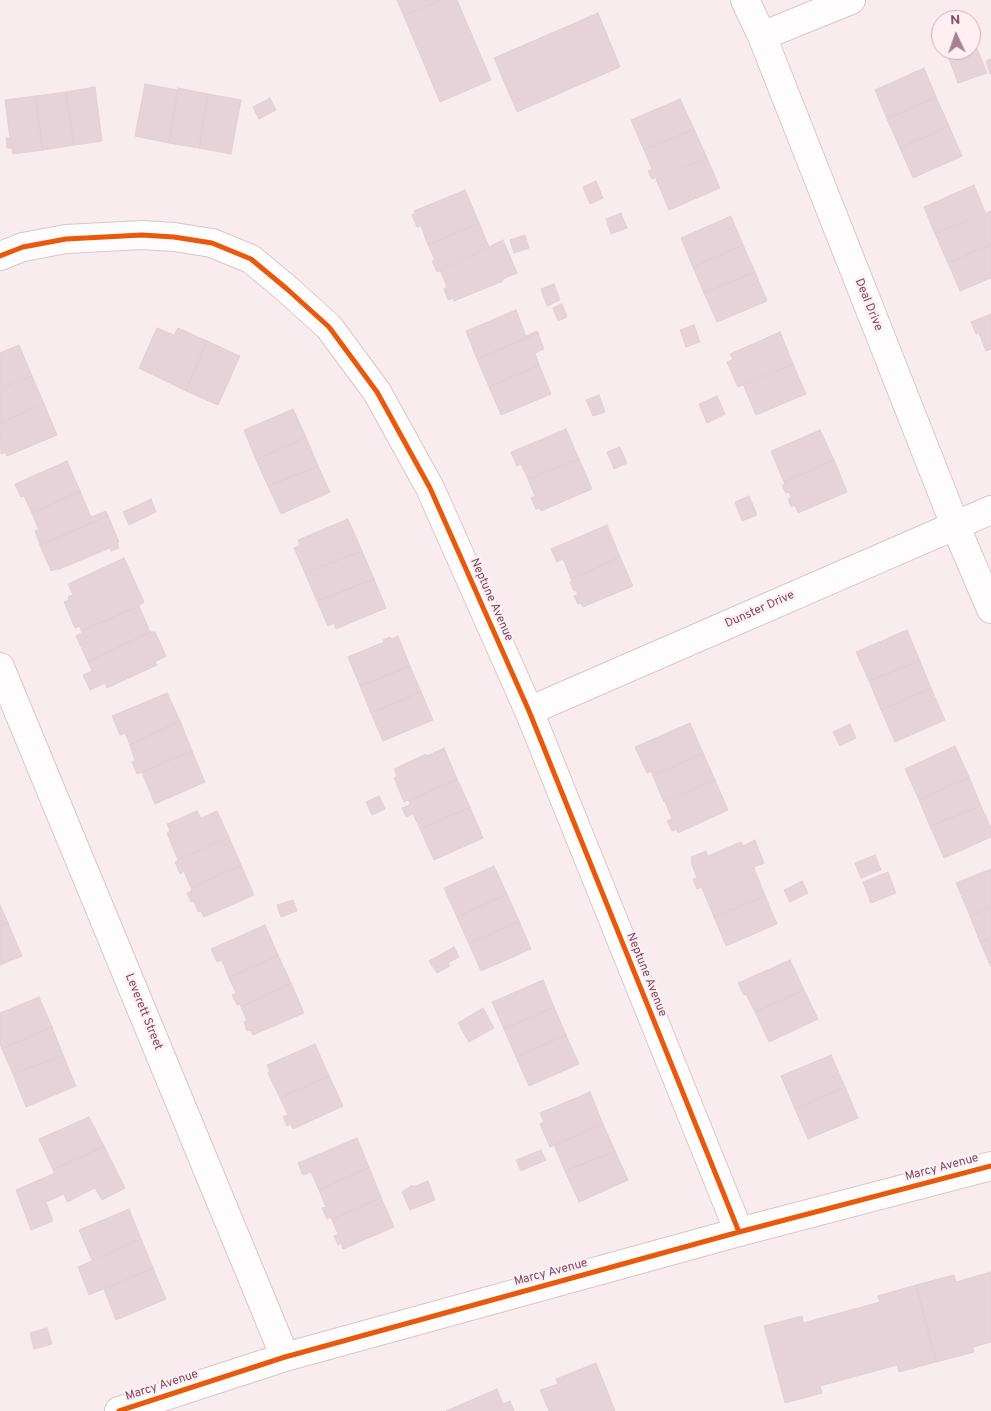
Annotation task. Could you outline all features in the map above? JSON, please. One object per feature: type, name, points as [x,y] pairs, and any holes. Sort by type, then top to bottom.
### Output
[{"type":"street","name":"Deal Drive","points":[[745,0],[762,36],[955,524],[991,609]]},
{"type":"street","points":[[762,36],[851,0]]},
{"type":"street","name":"Neptune Avenue","points":[[0,256],[23,247],[66,239],[142,235],[174,237],[212,244],[251,259],[329,327],[377,392],[430,488],[530,711],[739,1232]]},
{"type":"street","name":"Dunster Drive","points":[[530,711],[955,524],[991,510]]},
{"type":"street","name":"Leverett Street","points":[[0,667],[286,1357]]},
{"type":"street","name":"Marcy Avenue","points":[[119,1411],[286,1357],[739,1232],[991,1166]]},
{"type":"building","points":[[397,0],[440,0],[404,16]]},
{"type":"building","points":[[440,0],[457,0],[491,80],[440,102],[404,16]]},
{"type":"building","points":[[598,13],[620,67],[517,112],[494,58]]},
{"type":"building","points":[[981,58],[987,73],[958,83],[949,60],[981,60]]},
{"type":"building","points":[[991,59],[991,73],[990,74],[986,61]]},
{"type":"building","points":[[924,68],[936,97],[887,119],[875,90]]},
{"type":"building","points":[[145,84],[177,90],[169,143],[135,136]]},
{"type":"building","points":[[95,87],[102,141],[74,145],[66,92]]},
{"type":"building","points":[[178,88],[208,94],[199,148],[169,143]]},
{"type":"building","points":[[66,92],[74,145],[43,150],[35,96]]},
{"type":"building","points":[[208,94],[241,100],[231,154],[199,148]]},
{"type":"building","points":[[35,96],[43,150],[13,154],[12,148],[7,148],[6,138],[10,138],[5,100]]},
{"type":"building","points":[[936,97],[949,126],[900,148],[887,119]]},
{"type":"building","points":[[270,98],[276,110],[259,119],[253,107]]},
{"type":"building","points":[[680,99],[694,129],[644,150],[631,120]]},
{"type":"building","points":[[949,126],[962,156],[913,178],[900,148]]},
{"type":"building","points":[[694,129],[707,158],[652,179],[648,171],[652,169],[644,150]]},
{"type":"building","points":[[707,158],[720,188],[669,210],[656,179]]},
{"type":"building","points":[[596,181],[603,198],[590,204],[583,187]]},
{"type":"building","points":[[974,185],[985,212],[935,234],[924,207]]},
{"type":"building","points":[[465,190],[479,223],[428,245],[421,226],[417,227],[412,215],[415,213],[414,211]]},
{"type":"building","points":[[991,211],[991,244],[948,263],[935,234]]},
{"type":"building","points":[[621,213],[627,228],[611,234],[606,219]]},
{"type":"building","points":[[731,216],[743,245],[693,267],[681,238]]},
{"type":"building","points":[[479,223],[489,247],[437,272],[432,261],[435,260],[428,245]]},
{"type":"building","points":[[525,235],[529,248],[514,253],[510,240]]},
{"type":"building","points":[[503,240],[517,273],[503,279],[503,281],[454,301],[453,298],[448,300],[444,289],[447,287],[440,270]]},
{"type":"building","points":[[991,244],[991,278],[960,291],[948,263]]},
{"type":"building","points":[[743,245],[755,272],[704,293],[693,267]]},
{"type":"building","points":[[755,272],[767,301],[717,322],[704,293]]},
{"type":"building","points":[[554,284],[560,300],[547,306],[541,289]]},
{"type":"building","points":[[562,304],[567,317],[558,321],[553,308]]},
{"type":"building","points":[[516,310],[526,336],[537,331],[538,333],[477,359],[466,331]]},
{"type":"building","points":[[991,314],[991,349],[986,351],[979,333],[976,334],[971,322]]},
{"type":"building","points":[[694,325],[700,342],[686,347],[680,330]]},
{"type":"building","points":[[157,328],[174,335],[178,328],[207,341],[186,391],[139,368]]},
{"type":"building","points":[[780,332],[793,364],[738,387],[727,362],[733,359],[730,354]]},
{"type":"building","points":[[538,333],[544,349],[535,353],[539,365],[489,387],[477,359]]},
{"type":"building","points":[[207,341],[240,356],[218,405],[186,391]]},
{"type":"building","points":[[19,345],[32,376],[0,389],[0,353]]},
{"type":"building","points":[[793,364],[806,394],[756,415],[743,384]]},
{"type":"building","points":[[539,365],[551,394],[501,415],[489,387]]},
{"type":"building","points":[[32,376],[44,404],[0,423],[0,389]]},
{"type":"building","points":[[599,395],[605,412],[593,416],[586,400]]},
{"type":"building","points":[[717,396],[725,414],[707,423],[699,404]]},
{"type":"building","points":[[44,404],[57,435],[7,456],[5,452],[1,454],[0,423]]},
{"type":"building","points":[[293,409],[306,437],[256,460],[244,430]]},
{"type":"building","points":[[566,429],[579,459],[528,479],[521,464],[517,466],[511,452]]},
{"type":"building","points":[[820,430],[834,460],[784,482],[771,451]]},
{"type":"building","points":[[306,437],[318,466],[268,486],[256,460]]},
{"type":"building","points":[[620,447],[627,463],[614,469],[607,452]]},
{"type":"building","points":[[579,459],[592,489],[541,511],[540,508],[536,509],[531,498],[535,496],[528,479]]},
{"type":"building","points":[[834,460],[847,492],[798,513],[795,505],[791,507],[788,499],[791,497],[789,492],[786,493],[782,485],[785,484],[784,482]]},
{"type":"building","points":[[67,461],[80,491],[32,513],[24,496],[21,497],[15,484]]},
{"type":"building","points":[[318,466],[330,492],[281,514],[268,486]]},
{"type":"building","points":[[80,491],[91,517],[106,511],[108,516],[40,545],[35,531],[39,530],[32,513]]},
{"type":"building","points":[[749,496],[757,515],[742,521],[735,502]]},
{"type":"building","points":[[151,499],[156,512],[129,525],[123,512]]},
{"type":"building","points":[[108,516],[119,542],[117,543],[119,548],[111,551],[110,548],[51,571],[40,545]]},
{"type":"building","points":[[348,519],[362,551],[305,573],[294,548],[300,545],[298,540]]},
{"type":"building","points":[[607,525],[620,557],[571,579],[563,559],[557,562],[551,549]]},
{"type":"building","points":[[362,551],[374,579],[317,601],[305,573]]},
{"type":"building","points":[[620,557],[633,586],[583,607],[581,603],[578,604],[574,596],[578,594],[574,591],[570,582],[572,582],[571,579]]},
{"type":"building","points":[[124,558],[144,602],[139,606],[81,631],[80,626],[75,628],[64,602],[73,595],[68,584]]},
{"type":"building","points":[[374,579],[386,608],[336,629],[334,623],[328,626],[317,601]]},
{"type":"building","points":[[139,606],[150,632],[88,662],[76,636],[82,633],[81,631]]},
{"type":"building","points":[[907,630],[920,661],[869,681],[856,652]]},
{"type":"building","points":[[150,632],[155,632],[166,656],[155,662],[157,665],[107,688],[105,683],[90,690],[83,675],[92,671],[88,662]]},
{"type":"building","points":[[398,636],[410,666],[360,686],[348,657],[384,642],[383,640],[390,637],[392,639]]},
{"type":"building","points":[[920,661],[931,688],[881,710],[869,681]]},
{"type":"building","points":[[410,666],[421,692],[371,713],[360,686]]},
{"type":"building","points":[[931,688],[945,720],[895,742],[881,710]]},
{"type":"building","points":[[421,692],[433,720],[383,741],[371,713]]},
{"type":"building","points":[[167,693],[180,721],[130,745],[125,733],[120,735],[112,716]]},
{"type":"building","points":[[180,721],[192,751],[137,774],[132,762],[135,761],[130,745]]},
{"type":"building","points":[[690,723],[703,753],[653,776],[651,771],[647,773],[635,747]]},
{"type":"building","points":[[850,724],[856,738],[840,746],[833,732]]},
{"type":"building","points":[[955,746],[969,777],[919,800],[905,769]]},
{"type":"building","points":[[444,748],[457,779],[404,802],[394,778],[397,776],[394,769]]},
{"type":"building","points":[[192,751],[205,782],[155,804],[142,772]]},
{"type":"building","points":[[703,753],[715,780],[664,802],[653,776]]},
{"type":"building","points":[[969,777],[981,806],[930,826],[919,800]]},
{"type":"building","points":[[457,779],[470,807],[420,829],[413,814],[406,817],[402,808],[410,805],[409,801]]},
{"type":"building","points":[[715,780],[728,810],[678,833],[677,829],[672,831],[667,821],[672,819],[665,801]]},
{"type":"building","points":[[379,796],[385,809],[372,815],[366,802]]},
{"type":"building","points":[[981,806],[991,828],[991,837],[944,858],[930,826]]},
{"type":"building","points":[[470,807],[483,838],[434,860],[420,829]]},
{"type":"building","points":[[197,811],[201,818],[217,811],[229,837],[178,860],[167,833],[170,831],[167,824]]},
{"type":"building","points":[[229,837],[241,865],[191,888],[184,871],[180,874],[175,862]]},
{"type":"building","points":[[755,840],[764,863],[697,889],[693,879],[697,878],[691,857],[706,851],[708,856],[741,842],[743,846]]},
{"type":"building","points":[[875,855],[881,870],[861,878],[855,863]]},
{"type":"building","points":[[241,865],[254,895],[204,917],[201,911],[198,912],[194,901],[191,902],[187,893],[192,891],[191,888]]},
{"type":"building","points":[[494,866],[507,894],[457,917],[444,888]]},
{"type":"building","points":[[754,868],[765,896],[714,917],[702,888]]},
{"type":"building","points":[[991,869],[991,907],[970,916],[956,883]]},
{"type":"building","points":[[888,872],[896,893],[871,903],[863,882]]},
{"type":"building","points":[[802,881],[808,893],[790,902],[784,890]]},
{"type":"building","points":[[507,894],[519,921],[469,944],[457,917]]},
{"type":"building","points":[[765,896],[777,924],[726,946],[714,917]]},
{"type":"building","points":[[293,900],[297,911],[281,917],[277,905]]},
{"type":"building","points":[[0,905],[8,923],[0,926]]},
{"type":"building","points":[[991,907],[991,938],[980,942],[970,916]]},
{"type":"building","points":[[519,921],[531,949],[481,971],[469,944]]},
{"type":"building","points":[[8,923],[22,956],[0,965],[0,926]]},
{"type":"building","points":[[265,925],[278,955],[229,978],[222,960],[217,962],[211,949]]},
{"type":"building","points":[[991,938],[991,967],[980,942]]},
{"type":"building","points":[[454,947],[459,957],[448,963],[450,966],[437,973],[429,961]]},
{"type":"building","points":[[278,955],[291,983],[241,1007],[240,1004],[237,1005],[232,995],[236,993],[229,978]]},
{"type":"building","points":[[790,960],[804,990],[755,1012],[738,983]]},
{"type":"building","points":[[543,980],[554,1007],[504,1029],[492,1002]]},
{"type":"building","points":[[291,983],[304,1013],[253,1035],[251,1030],[247,1031],[244,1022],[247,1021],[241,1007]]},
{"type":"building","points":[[804,990],[818,1019],[769,1042],[755,1012]]},
{"type":"building","points":[[39,997],[52,1027],[2,1049],[0,1044],[0,1013]]},
{"type":"building","points":[[554,1007],[566,1035],[516,1057],[504,1029]]},
{"type":"building","points":[[483,1008],[494,1028],[469,1042],[458,1023]]},
{"type":"building","points":[[52,1027],[63,1055],[13,1074],[2,1049]]},
{"type":"building","points":[[566,1035],[579,1064],[529,1086],[516,1057]]},
{"type":"building","points":[[315,1044],[329,1076],[280,1098],[268,1073],[270,1071],[267,1065]]},
{"type":"building","points":[[63,1055],[76,1086],[26,1107],[13,1074]]},
{"type":"building","points":[[831,1055],[845,1087],[795,1109],[781,1076]]},
{"type":"building","points":[[329,1076],[343,1106],[293,1129],[291,1124],[287,1126],[283,1117],[288,1115],[280,1098]]},
{"type":"building","points":[[845,1087],[858,1118],[808,1139],[795,1109]]},
{"type":"building","points":[[590,1092],[603,1124],[550,1147],[540,1124],[544,1122],[540,1113]]},
{"type":"building","points":[[89,1117],[104,1146],[53,1170],[39,1139]]},
{"type":"building","points":[[603,1124],[615,1151],[565,1171],[554,1145]]},
{"type":"building","points":[[357,1138],[369,1167],[319,1190],[311,1172],[303,1175],[298,1163]]},
{"type":"building","points":[[104,1146],[125,1188],[102,1200],[95,1188],[67,1202],[64,1194],[46,1202],[53,1221],[31,1230],[16,1190],[55,1173],[53,1170]]},
{"type":"building","points":[[541,1150],[546,1160],[521,1171],[516,1160]]},
{"type":"building","points":[[615,1151],[628,1180],[579,1202],[565,1171]]},
{"type":"building","points":[[369,1167],[381,1197],[332,1220],[331,1217],[327,1219],[322,1208],[326,1207],[319,1190]]},
{"type":"building","points":[[428,1181],[435,1200],[410,1210],[402,1192],[412,1185],[413,1187]]},
{"type":"building","points":[[381,1197],[394,1227],[343,1249],[341,1243],[338,1245],[334,1236],[338,1234],[332,1220]]},
{"type":"building","points":[[129,1209],[141,1239],[92,1260],[79,1230]]},
{"type":"building","points":[[141,1239],[153,1268],[89,1295],[78,1267]]},
{"type":"building","points":[[153,1268],[166,1299],[116,1320],[104,1289]]},
{"type":"building","points":[[991,1272],[991,1342],[973,1347],[974,1352],[936,1362],[916,1285],[954,1275],[956,1282]]},
{"type":"building","points":[[916,1285],[936,1362],[899,1372],[897,1365],[820,1386],[822,1393],[785,1403],[764,1326],[802,1316],[803,1323],[880,1302],[878,1296]]},
{"type":"building","points":[[47,1328],[52,1344],[34,1349],[30,1333]]},
{"type":"building","points":[[596,1363],[615,1411],[549,1411],[540,1390],[558,1384],[556,1379]]},
{"type":"building","points":[[497,1389],[503,1404],[510,1401],[514,1411],[446,1411]]},
{"type":"cycle path","points":[[0,256],[23,247],[66,239],[142,235],[174,237],[212,243],[251,259],[329,327],[377,392],[430,488],[529,711],[739,1232]]},
{"type":"cycle path","points":[[119,1411],[285,1357],[739,1232],[991,1166]]}]
